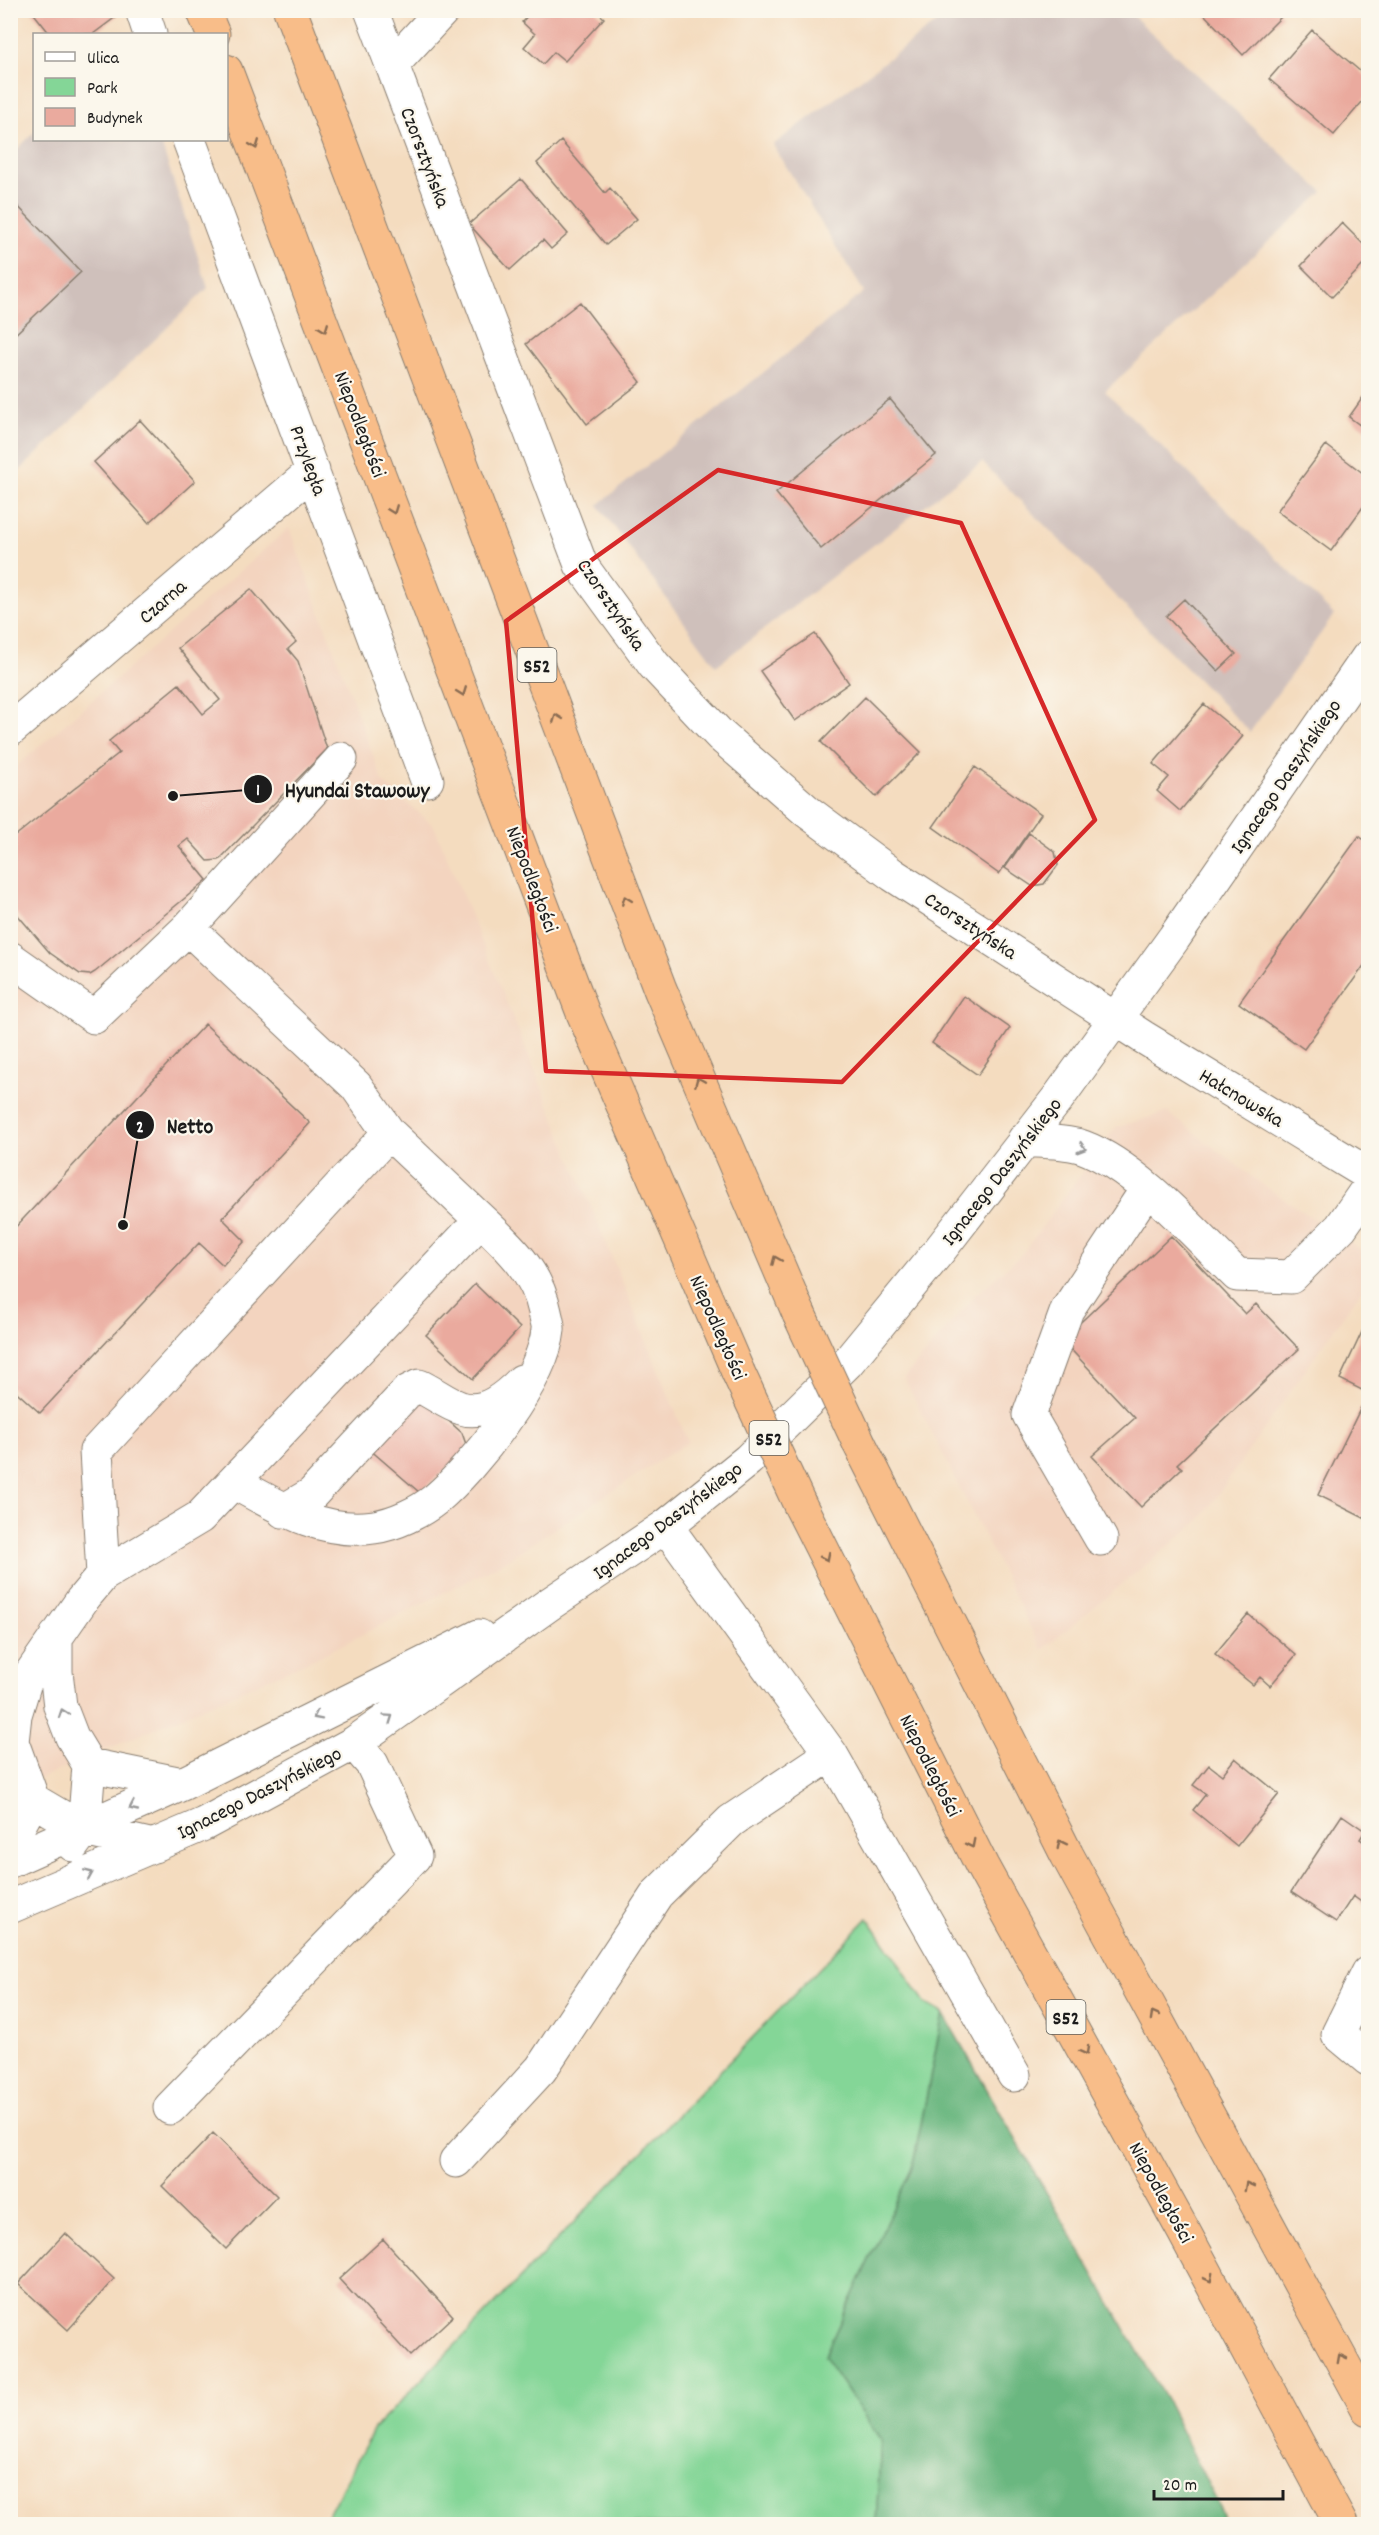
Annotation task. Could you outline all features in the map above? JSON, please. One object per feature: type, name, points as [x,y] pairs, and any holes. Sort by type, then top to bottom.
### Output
[{"type":"highway","points":[[203,10],[213,33]]},
{"type":"highway","name":"S52","points":[[290,10],[660,989],[800,1314],[860,1444],[1067,1855],[1368,2409]]},
{"type":"highway","name":"Niepodległości","points":[[228,76],[583,1013],[738,1372],[800,1505],[982,1866],[1178,2220],[1341,2524]]},
{"type":"street","points":[[142,10],[150,33]]},
{"type":"street","name":"Czorsztyńska","points":[[371,10],[581,565],[654,665],[720,735],[808,812],[893,875],[1115,1020]]},
{"type":"street","points":[[392,65],[443,10]]},
{"type":"street","name":"Przyległa","points":[[189,141],[427,780]]},
{"type":"street","name":"Czarna","points":[[10,730],[313,471]]},
{"type":"street","name":"Ignacego Daszyńskiego","points":[[23,1902],[204,1824],[354,1743],[548,1605],[666,1526],[748,1460],[847,1363],[939,1251],[1115,1020],[1368,657]]},
{"type":"street","points":[[10,958],[94,1017],[188,928],[341,759]]},
{"type":"street","points":[[188,928],[356,1086],[389,1133],[481,1220],[527,1268],[542,1297],[548,1329],[538,1366],[501,1429],[436,1499],[412,1514],[374,1527],[326,1526],[284,1511],[233,1482]]},
{"type":"street","name":"Hałcnowska","points":[[1115,1020],[1368,1174]]},
{"type":"street","points":[[103,1575],[96,1451],[389,1133]]},
{"type":"street","points":[[1024,1140],[1081,1146],[1110,1160],[1147,1189],[1237,1275],[1291,1277],[1341,1227],[1368,1188]]},
{"type":"street","points":[[1101,1539],[1029,1414],[1067,1310],[1147,1189]]},
{"type":"street","points":[[154,1846],[84,1830],[33,1800],[12,1742],[15,1715],[25,1682],[56,1636],[103,1575],[200,1517],[481,1220]]},
{"type":"street","points":[[284,1511],[312,1494],[407,1392],[419,1386],[462,1409],[484,1408],[506,1397],[538,1366]]},
{"type":"street","points":[[666,1526],[831,1754],[1014,2075]]},
{"type":"street","name":"Ignacego Daszyńskiego","points":[[10,1861],[183,1784],[425,1661],[548,1605]]},
{"type":"street","points":[[23,1902],[84,1830],[88,1765],[72,1737],[60,1706],[56,1672],[56,1636]]},
{"type":"street","points":[[170,2108],[415,1856],[372,1764],[354,1743]]},
{"type":"street","points":[[456,2161],[541,2069],[657,1894],[731,1821],[831,1754]]},
{"type":"street","points":[[88,1765],[183,1784]]},
{"type":"street","points":[[10,1842],[33,1800]]},
{"type":"street","points":[[1368,1973],[1338,2034],[1368,2059]]},
{"type":"highlighted area","points":[[718,470],[961,523],[1095,820],[842,1082],[546,1071],[506,621]]},
{"type":"shaded area","points":[[952,11],[1128,11],[1323,192],[1105,391],[1334,615],[1250,732],[982,462],[716,666],[598,505],[864,292],[773,145]]},
{"type":"shaded area","points":[[33,133],[33,141],[160,141],[208,288],[11,479],[11,156]]},
{"type":"shaded area","points":[[289,528],[383,782],[434,826],[688,1442],[500,1564],[314,1659],[11,1791],[10,772]]},
{"type":"shaded area","points":[[1167,1112],[1264,1186],[1368,1254],[1368,1281],[1200,1520],[1042,1650],[904,1378],[976,1294],[1022,1254],[1115,1128]]},
{"type":"green space","points":[[868,1918],[926,2004],[943,2013],[913,2165],[824,2357],[881,2440],[876,2524],[323,2524],[374,2429]]},
{"type":"green space","points":[[943,2013],[1166,2400],[1226,2524],[876,2524],[881,2440],[824,2357],[913,2165]]},
{"type":"building","points":[[31,10],[113,10],[117,16],[94,33],[49,33]]},
{"type":"building","points":[[533,10],[595,10],[604,18],[565,61],[554,52],[543,64],[524,47],[535,34],[522,22]]},
{"type":"building","points":[[1200,10],[1277,10],[1282,16],[1243,55]]},
{"type":"building","points":[[1312,30],[1368,78],[1368,95],[1334,135],[1269,79]]},
{"type":"building","points":[[561,141],[605,193],[610,188],[637,219],[606,245],[537,163]]},
{"type":"building","points":[[521,179],[568,234],[551,249],[543,240],[510,270],[469,224]]},
{"type":"building","points":[[10,198],[81,272],[10,339]]},
{"type":"building","points":[[1342,223],[1368,249],[1368,260],[1332,297],[1301,266]]},
{"type":"building","points":[[580,302],[641,382],[587,424],[526,344]]},
{"type":"building","points":[[1368,390],[1368,431],[1349,417]]},
{"type":"building","points":[[890,399],[936,455],[821,549],[776,493]]},
{"type":"building","points":[[140,420],[195,481],[149,523],[94,462]]},
{"type":"building","points":[[1326,445],[1368,477],[1368,500],[1331,551],[1277,511]]},
{"type":"building","points":[[251,589],[296,642],[288,649],[298,661],[327,749],[219,860],[208,861],[188,839],[179,846],[207,880],[95,972],[90,975],[80,974],[50,953],[10,906],[10,840],[119,753],[109,741],[179,684],[203,714],[220,700],[178,648]]},
{"type":"building","points":[[1184,599],[1236,654],[1218,671],[1166,616]]},
{"type":"building","points":[[815,634],[849,683],[795,721],[760,671]]},
{"type":"building","points":[[865,697],[921,752],[876,797],[821,742]]},
{"type":"building","points":[[1204,704],[1243,736],[1180,811],[1157,791],[1169,777],[1153,764]]},
{"type":"building","points":[[975,767],[1041,814],[999,874],[933,827]]},
{"type":"building","points":[[1029,833],[1055,852],[1058,865],[1044,884],[1032,886],[1005,868]]},
{"type":"building","points":[[1359,836],[1368,843],[1368,960],[1304,1049],[1239,1003]]},
{"type":"building","points":[[964,996],[1010,1028],[978,1075],[932,1043]]},
{"type":"building","points":[[205,1024],[310,1123],[222,1218],[245,1241],[223,1265],[199,1243],[40,1413],[10,1386],[10,1233]]},
{"type":"building","points":[[1171,1236],[1245,1314],[1256,1304],[1299,1349],[1177,1464],[1182,1468],[1141,1507],[1092,1456],[1135,1418],[1062,1340]]},
{"type":"building","points":[[475,1284],[520,1328],[473,1379],[426,1335]]},
{"type":"building","points":[[1368,1319],[1368,1393],[1340,1379]]},
{"type":"building","points":[[1368,1393],[1368,1520],[1318,1495]]},
{"type":"building","points":[[421,1396],[462,1433],[468,1450],[419,1492],[368,1448]]},
{"type":"building","points":[[1248,1614],[1296,1655],[1270,1686],[1260,1677],[1253,1685],[1215,1654]]},
{"type":"building","points":[[1235,1758],[1279,1794],[1237,1846],[1193,1810],[1206,1794],[1193,1785],[1209,1765],[1222,1775]]},
{"type":"building","points":[[1342,1815],[1365,1831],[1360,1839],[1368,1845],[1368,1871],[1364,1878],[1368,1880],[1368,1907],[1353,1896],[1336,1922],[1291,1892]]},
{"type":"building","points":[[213,2133],[277,2196],[226,2249],[162,2186]]},
{"type":"building","points":[[65,2233],[114,2279],[68,2330],[18,2284]]},
{"type":"building","points":[[383,2239],[453,2316],[410,2356],[339,2279]]},
{"type":"place","name":"Hyundai Stawowy","points":[[173,796]]},
{"type":"place","name":"Netto","points":[[123,1225]]}]
